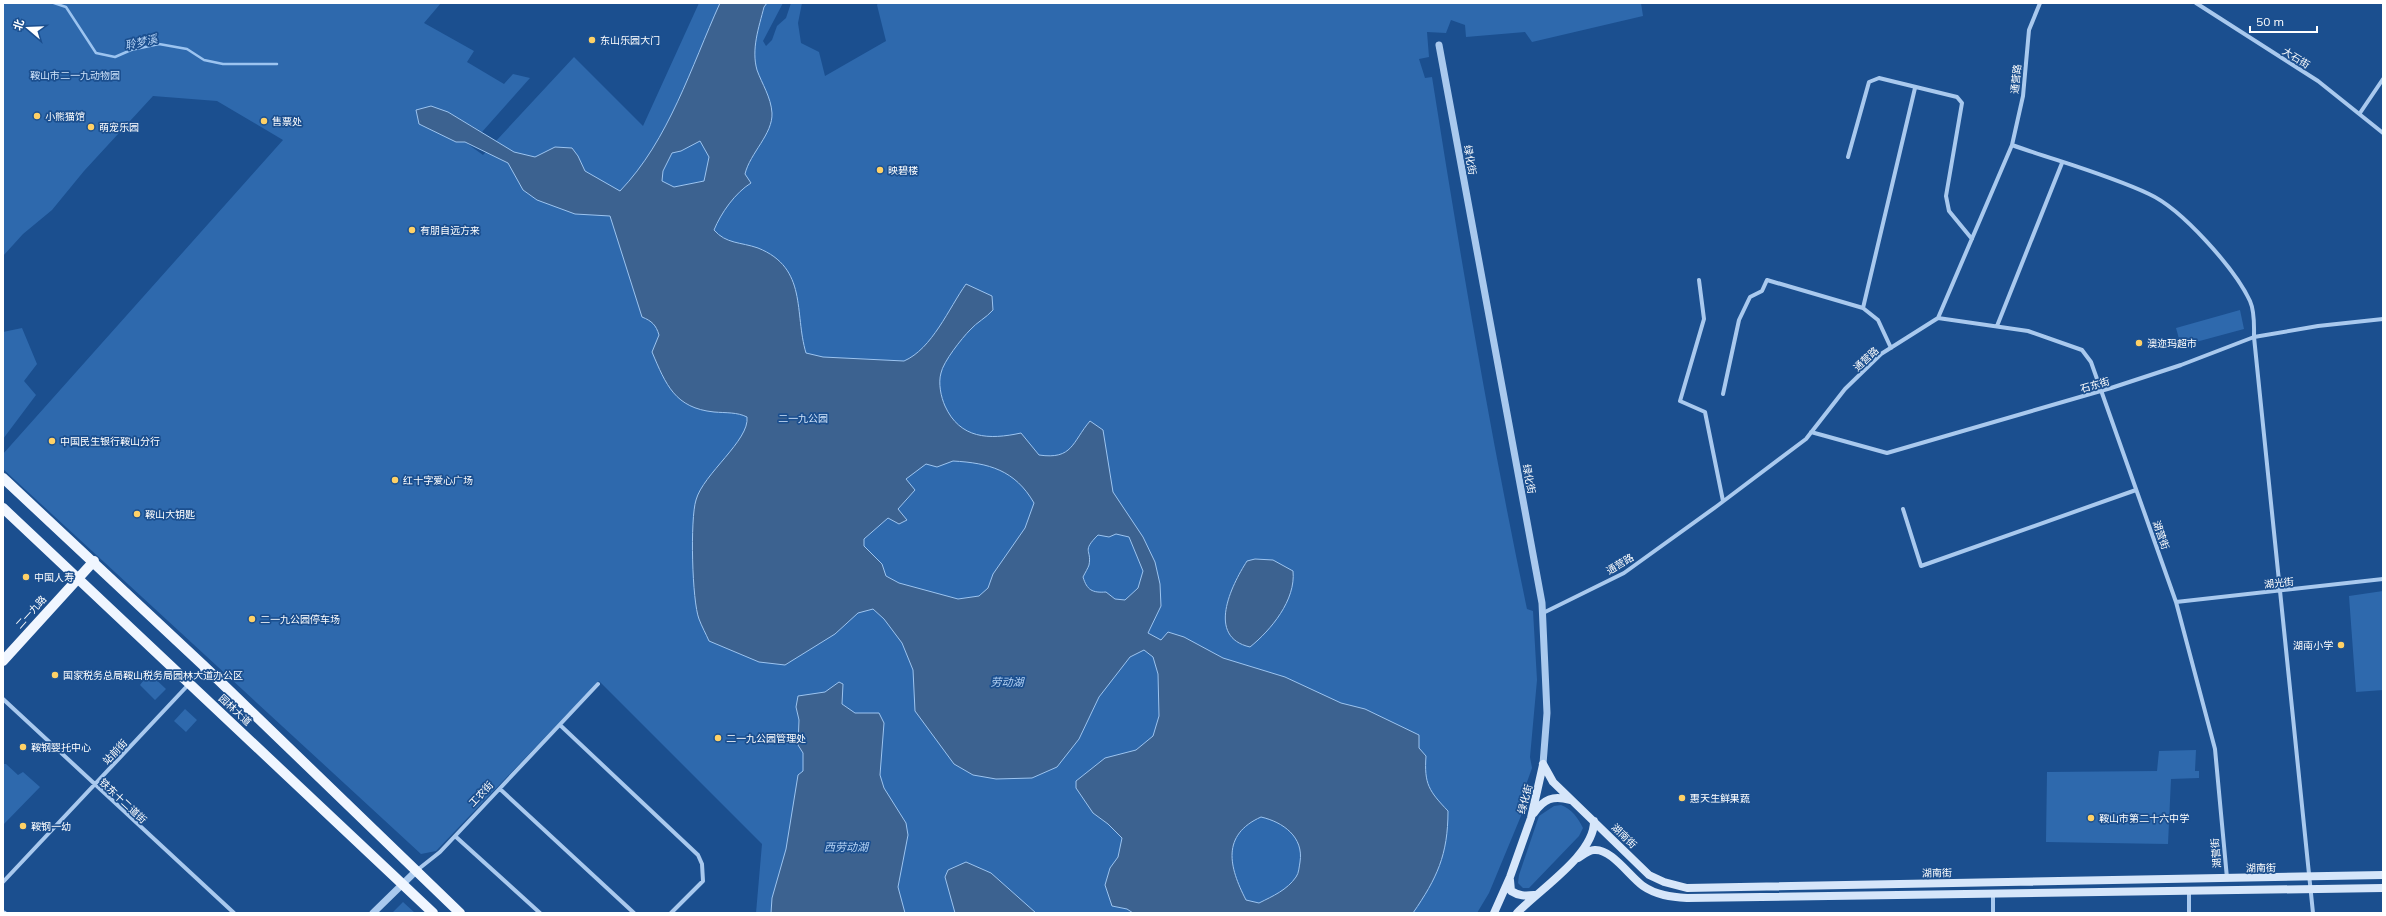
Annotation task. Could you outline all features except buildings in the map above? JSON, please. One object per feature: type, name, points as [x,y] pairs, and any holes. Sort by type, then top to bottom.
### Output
[{"type":"main road","points":[[3,478],[94,561],[460,913]]},
{"type":"main road","name":"园林大道","points":[[3,508],[77,580],[190,684],[433,913]]},
{"type":"main road","name":"二一九路","points":[[3,661],[94,561]]},
{"type":"main road","name":"湖南街","points":[[1543,764],[1553,782],[1649,875],[1664,882],[1687,888],[2383,875]]},
{"type":"main road","name":"绿化街","points":[[1494,913],[1510,877],[1531,818],[1543,764]]},
{"type":"main road","points":[[1531,818],[1540,805],[1550,798],[1558,797],[1571,800]]},
{"type":"main road","points":[[1578,858],[1592,838],[1594,821]]},
{"type":"main road","points":[[1517,913],[1534,895],[1578,858],[1595,850],[1602,851],[1610,855],[1642,885],[1673,898],[1993,895],[2383,888]]},
{"type":"main road","points":[[1510,877],[1511,891],[1523,896],[1534,895]]},
{"type":"street","name":"通营路","points":[[1543,613],[1624,573],[1723,502],[1806,439],[1845,389],[1881,354],[1938,318],[2012,145],[2023,96],[2029,30],[2040,3]]},
{"type":"street","name":"大石街","points":[[2196,3],[2318,81],[2360,113],[2383,133]]},
{"type":"street","name":"绿化街","points":[[1439,45],[1543,613],[1547,713],[1543,764]]},
{"type":"street","points":[[1848,157],[1868,82],[1879,78],[1957,97],[1962,103],[1946,196],[1949,211],[1972,239]]},
{"type":"street","points":[[2360,113],[2383,79]]},
{"type":"street","points":[[1863,308],[1915,88]]},
{"type":"street","points":[[2012,145],[2151,195],[2185,220],[2230,270],[2250,302],[2254,320],[2254,337],[2279,591],[2313,913]]},
{"type":"street","points":[[1996,326],[2062,163]]},
{"type":"street","points":[[1699,280],[1704,319],[1680,401],[1705,412],[1723,502]]},
{"type":"street","points":[[1723,394],[1739,320],[1750,297],[1762,291],[1767,280],[1863,308],[1878,320],[1891,348]]},
{"type":"street","name":"湖营街","points":[[1938,318],[2028,330],[2082,350],[2091,362],[2176,602],[2215,749],[2227,878]]},
{"type":"street","name":"石东街","points":[[1811,432],[1887,453],[2101,391],[2181,365],[2254,337],[2318,326],[2383,319]]},
{"type":"street","points":[[1903,509],[1921,566],[2136,490]]},
{"type":"street","name":"湖光街","points":[[2176,602],[2383,579]]},
{"type":"street","name":"站前街","points":[[3,882],[205,667]]},
{"type":"street","name":"工农街","points":[[373,913],[416,870],[428,863],[456,836],[598,684]]},
{"type":"street","name":"铁东十二道街","points":[[3,699],[234,913]]},
{"type":"street","points":[[560,725],[698,855],[702,864],[703,881],[671,913]]},
{"type":"street","points":[[500,789],[634,913]]},
{"type":"street","points":[[456,836],[540,913]]},
{"type":"street","points":[[390,873],[402,876],[416,870]]},
{"type":"street","points":[[2189,892],[2190,913]]},
{"type":"street","points":[[1993,895],[1993,913]]},
{"type":"green space","name":"二一九公园","points":[[3,3],[441,3],[424,23],[474,51],[467,62],[504,84],[513,74],[530,78],[482,132],[448,112],[456,142],[465,142],[483,155],[574,57],[643,126],[699,3],[783,3],[763,41],[766,46],[772,40],[777,26],[786,18],[791,3],[802,3],[798,23],[801,43],[819,52],[825,76],[886,41],[877,5],[878,3],[1641,3],[1643,16],[1532,42],[1525,32],[1466,37],[1465,25],[1451,20],[1446,33],[1427,32],[1429,57],[1419,59],[1425,78],[1432,77],[1500,477],[1527,609],[1533,611],[1537,680],[1530,757],[1532,768],[1527,782],[1523,811],[1489,893],[1477,913],[756,913],[762,844],[599,681],[436,851],[421,854],[3,469],[3,454],[283,140],[217,101],[153,96],[84,171],[52,210],[23,234],[3,256]]},
{"type":"green space","points":[[2240,310],[2244,329],[2181,346],[2176,328]]},
{"type":"green space","points":[[22,328],[37,364],[24,381],[36,395],[3,439],[3,332]]},
{"type":"green space","points":[[2383,591],[2383,690],[2356,692],[2349,596]]},
{"type":"green space","points":[[149,673],[166,689],[155,700],[140,685]]},
{"type":"green space","points":[[185,709],[197,720],[186,732],[174,721]]},
{"type":"green space","points":[[2196,750],[2195,771],[2199,771],[2199,778],[2171,779],[2168,844],[2046,842],[2047,772],[2157,771],[2159,751]]},
{"type":"green space","points":[[3,764],[6,764],[18,775],[23,772],[40,787],[3,825]]},
{"type":"green space","points":[[1561,805],[1574,814],[1583,828],[1579,836],[1529,888],[1523,888],[1518,883],[1519,875],[1539,816],[1554,806]]},
{"type":"green space","points":[[403,902],[415,913],[392,913]]},
{"type":"water","name":"劳动湖","points":[[720,3],[767,3],[764,7],[758,30],[755,46],[755,62],[770,102],[772,113],[769,128],[751,159],[745,174],[751,183],[739,192],[729,204],[720,217],[714,230],[724,238],[758,248],[774,257],[785,267],[792,279],[796,293],[806,353],[823,357],[904,361],[914,355],[931,338],[966,284],[992,296],[993,310],[973,327],[953,350],[942,368],[940,385],[945,406],[951,417],[967,431],[987,436],[1021,433],[1039,455],[1059,455],[1065,452],[1075,442],[1090,421],[1103,430],[1113,492],[1143,537],[1155,562],[1160,584],[1161,606],[1148,633],[1161,640],[1168,632],[1184,637],[1223,658],[1285,677],[1341,703],[1365,709],[1419,735],[1419,748],[1426,756],[1426,774],[1429,786],[1436,798],[1448,811],[1446,841],[1440,865],[1429,888],[1413,913],[1133,913],[1127,909],[1112,906],[1105,885],[1110,868],[1118,857],[1122,838],[1108,824],[1093,813],[1076,788],[1076,781],[1105,758],[1136,750],[1153,736],[1159,716],[1158,674],[1153,657],[1144,650],[1130,657],[1099,697],[1079,739],[1057,767],[1032,778],[996,779],[973,775],[954,764],[915,711],[913,670],[902,643],[884,619],[873,609],[858,613],[835,634],[785,665],[759,662],[709,641],[699,619],[693,578],[692,541],[694,510],[700,490],[707,479],[734,447],[746,426],[747,417],[735,413],[701,410],[690,406],[681,400],[667,384],[652,352],[659,335],[658,332],[653,324],[642,317],[610,216],[575,214],[537,200],[523,190],[508,163],[465,142],[456,142],[419,124],[416,110],[431,106],[448,112],[514,152],[535,157],[555,147],[572,148],[578,156],[585,171],[620,191],[637,171],[666,126],[689,77]],"holes":[[[700,141],[709,157],[704,181],[674,187],[662,181],[663,171],[672,153],[681,151]],[[953,461],[989,466],[1000,470],[1018,483],[1027,492],[1034,503],[1025,528],[993,574],[988,588],[979,596],[958,599],[899,583],[886,576],[882,564],[864,546],[864,539],[888,518],[899,524],[907,520],[898,509],[915,490],[906,479],[926,464],[937,467]],[[1116,534],[1129,537],[1143,571],[1138,588],[1125,600],[1115,599],[1106,592],[1091,590],[1086,585],[1083,577],[1090,560],[1088,548],[1098,535],[1109,537]],[[1261,817],[1269,819],[1290,832],[1299,845],[1300,862],[1297,875],[1288,886],[1259,903],[1246,900],[1240,888],[1233,864],[1232,853],[1234,842],[1239,833],[1248,824]]]},
{"type":"water","points":[[1255,559],[1273,560],[1293,571],[1293,582],[1286,603],[1280,614],[1266,632],[1250,647],[1237,641],[1229,633],[1225,622],[1229,597],[1241,571],[1247,561]]},
{"type":"water","name":"西劳动湖","points":[[839,682],[843,684],[842,704],[855,713],[879,713],[884,723],[880,775],[884,788],[906,823],[908,835],[898,887],[905,913],[771,913],[772,898],[786,849],[798,775],[803,771],[803,753],[798,745],[799,720],[796,707],[798,696],[825,692]]},
{"type":"water","points":[[966,862],[991,873],[1036,913],[955,913],[945,877],[948,870]]},
{"type":"waterway","name":"聆梦溪","points":[[54,3],[66,7],[96,53],[115,57],[131,50],[159,44],[187,49],[204,60],[223,64],[277,64]]},
{"type":"place","name":"东山乐园大门","points":[[592,40]]},
{"type":"place","name":"小熊猫馆","points":[[37,116]]},
{"type":"place","name":"售票处","points":[[264,121]]},
{"type":"place","name":"萌宠乐园","points":[[91,127]]},
{"type":"place","name":"映碧楼","points":[[880,170]]},
{"type":"place","name":"有朋自远方来","points":[[412,230]]},
{"type":"place","name":"澳迩玛超市","points":[[2139,343]]},
{"type":"place","name":"中国民生银行鞍山分行","points":[[52,441]]},
{"type":"place","name":"红十字爱心广场","points":[[395,480]]},
{"type":"place","name":"鞍山大钥匙","points":[[137,514]]},
{"type":"place","name":"中国人寿","points":[[26,577]]},
{"type":"place","name":"二一九公园停车场","points":[[252,619]]},
{"type":"place","name":"湖南小学","points":[[2341,645]]},
{"type":"place","name":"国家税务总局鞍山税务局园林大道办公区","points":[[55,675]]},
{"type":"place","name":"二一九公园管理处","points":[[718,738]]},
{"type":"place","name":"鞍钢婴托中心","points":[[23,747]]},
{"type":"place","name":"惠天生鲜果蔬","points":[[1682,798]]},
{"type":"place","name":"鞍山市第二十六中学","points":[[2091,818]]},
{"type":"place","name":"鞍钢一幼","points":[[23,826]]},
{"type":"park label","name":"鞍山市二一九动物园","points":[[75,75]]}]
